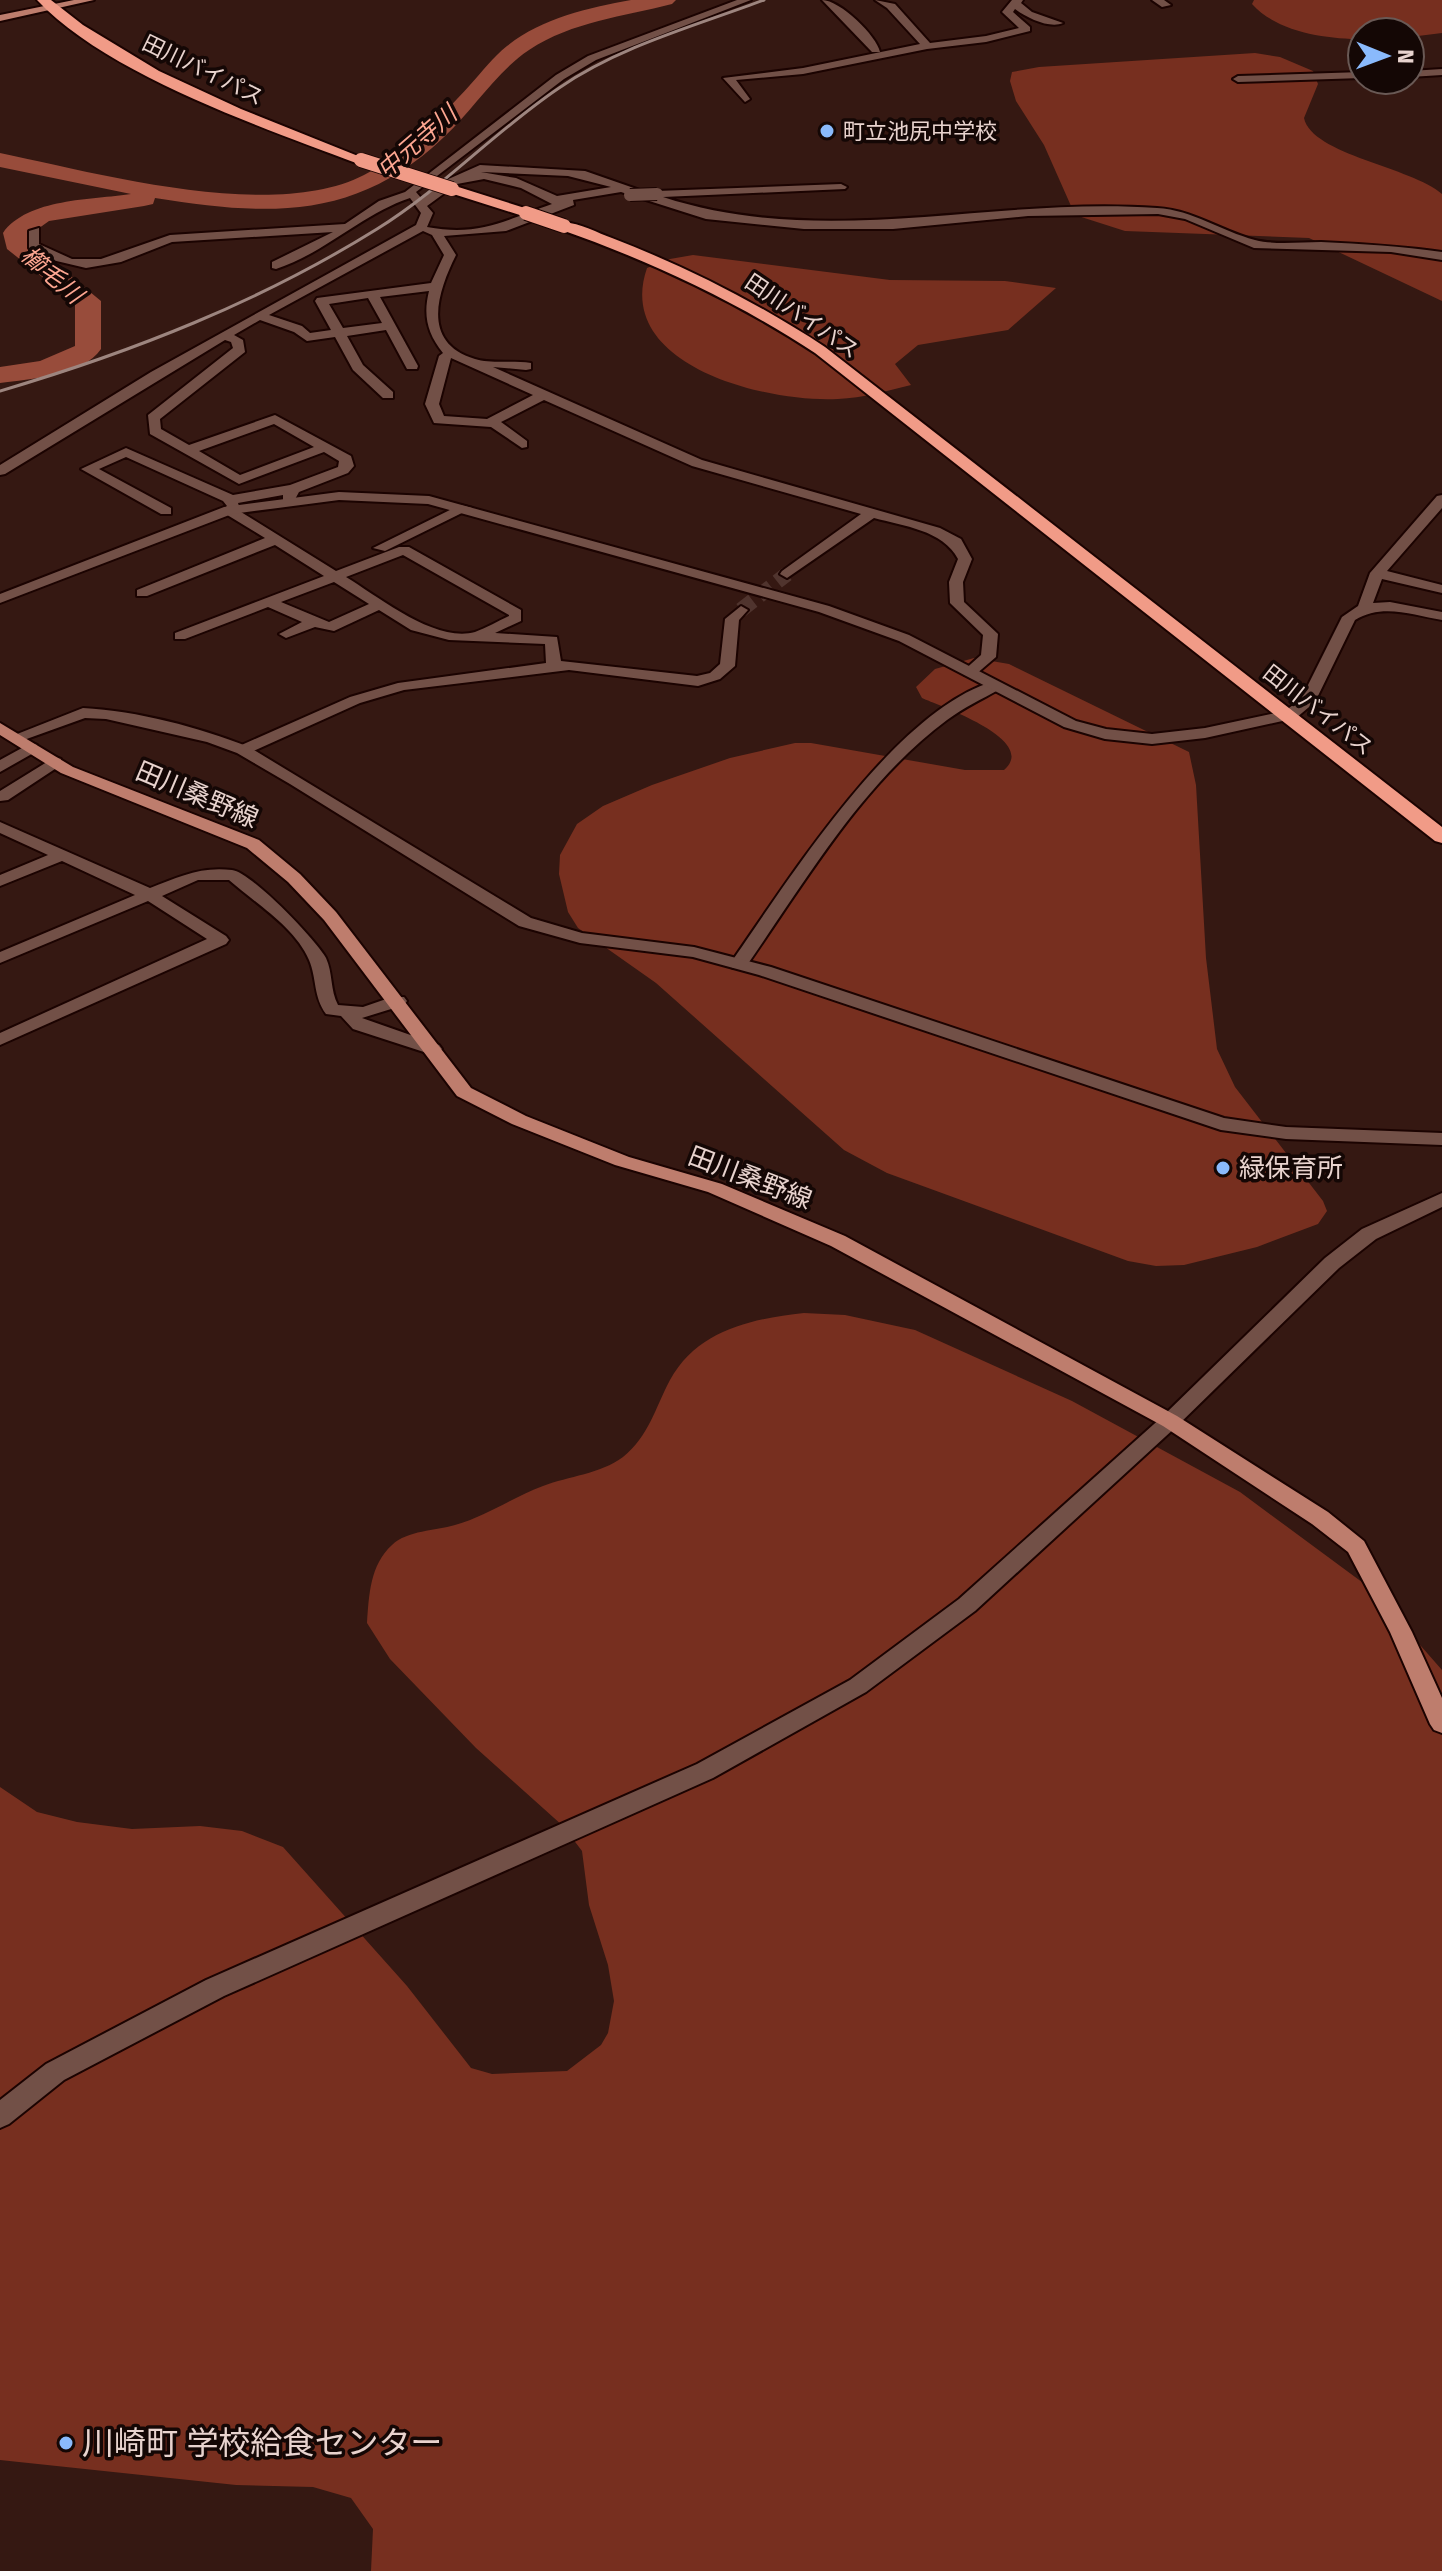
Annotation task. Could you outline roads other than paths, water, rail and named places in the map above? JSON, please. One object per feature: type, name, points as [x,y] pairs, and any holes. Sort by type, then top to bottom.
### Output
[{"type":"highway","name":"田川バイパス","points":[[47,4],[126,58],[214,102],[361,160],[564,226],[679,270],[778,321],[820,350],[1290,715],[1442,837]]},
{"type":"main road","points":[[0,18],[47,4],[89,0]]},
{"type":"main road","name":"田川桑野線","points":[[15,738],[55,762],[253,844],[294,878],[330,916],[398,1001],[464,1092],[519,1120],[622,1161],[715,1188],[838,1241],[1170,1421],[1320,1518],[1356,1547],[1401,1632],[1442,1724]]},
{"type":"street","points":[[276,265],[347,227],[383,203],[411,194],[414,187],[560,77],[592,58],[746,0]]},
{"type":"street","points":[[827,0],[839,8],[843,17],[876,50]]},
{"type":"street","points":[[880,0],[891,6],[927,46]]},
{"type":"street","points":[[745,99],[728,78],[803,71],[927,46],[986,39],[1026,29],[1007,12],[1016,2],[1028,14],[1058,23]]},
{"type":"street","points":[[1238,79],[1346,76]]},
{"type":"street","points":[[451,161],[506,172],[563,170],[706,215],[804,225],[893,225],[1028,212],[1158,211],[1188,216],[1254,244],[1391,248],[1442,256]]},
{"type":"street","points":[[422,204],[454,180],[469,176],[480,168]]},
{"type":"street","points":[[469,176],[516,183],[558,202]]},
{"type":"street","points":[[421,227],[436,233],[505,227],[558,202],[626,191],[657,194],[841,187]]},
{"type":"street","points":[[0,471],[224,336],[421,227],[427,213],[411,194]]},
{"type":"street","points":[[679,208],[732,203]]},
{"type":"street","points":[[35,231],[33,245],[50,256],[71,265],[90,266],[145,251],[170,239],[347,227]]},
{"type":"street","points":[[436,233],[450,255],[435,286],[431,327],[437,341],[429,358],[432,404],[439,420],[495,423],[522,444]]},
{"type":"street","points":[[284,303],[435,286]]},
{"type":"street","points":[[372,294],[390,326],[429,358],[526,366]]},
{"type":"street","points":[[321,301],[358,367],[388,395]]},
{"type":"street","points":[[259,316],[298,329],[307,337],[390,326]]},
{"type":"street","points":[[224,336],[240,344],[235,354],[153,418],[155,431],[239,480],[325,447]]},
{"type":"street","points":[[473,362],[541,396],[697,463],[935,531],[956,542],[964,551],[965,559],[954,594],[957,603],[991,634],[992,646],[988,657],[970,672]]},
{"type":"street","points":[[495,423],[492,421],[541,396]]},
{"type":"street","points":[[188,450],[275,419],[346,459],[347,466],[290,495]]},
{"type":"street","points":[[166,511],[88,469],[126,452],[232,507],[276,539],[416,627],[473,638],[552,640],[554,666]]},
{"type":"street","points":[[0,599],[232,507],[290,495],[385,496],[429,500],[824,609],[904,638],[1070,724],[1105,734],[1152,739],[1205,733],[1290,715],[1307,702],[1349,617],[1364,608],[1390,606],[1442,616]]},
{"type":"street","points":[[1364,608],[1365,596],[1377,573],[1442,499]]},
{"type":"street","points":[[180,636],[268,602],[465,508]]},
{"type":"street","points":[[787,574],[870,514]]},
{"type":"street","points":[[142,593],[276,539]]},
{"type":"street","points":[[332,573],[404,550],[516,613],[516,618],[473,638]]},
{"type":"street","points":[[1377,573],[1442,589]]},
{"type":"street","points":[[268,602],[329,628],[380,604]]},
{"type":"street","points":[[243,750],[355,700],[403,686],[554,666],[594,666],[684,680],[707,679],[727,666],[727,635],[732,619],[741,610]]},
{"type":"street","points":[[286,634],[312,623]]},
{"type":"street","points":[[739,964],[822,847],[906,747],[934,722],[995,686]]},
{"type":"street","points":[[0,767],[15,738],[83,713],[106,714],[212,738],[243,750],[525,922],[580,938],[694,952],[739,964],[1221,1124],[1286,1133],[1442,1139]]},
{"type":"street","points":[[2,797],[55,762]]},
{"type":"street","points":[[0,827],[148,894],[220,940],[0,1040]]},
{"type":"street","points":[[0,881],[62,855]]},
{"type":"street","points":[[0,958],[196,875],[233,875],[298,934],[317,957],[322,999],[332,1010],[348,1014],[365,1013],[398,1001]]},
{"type":"street","points":[[348,1014],[359,1025],[403,1036],[433,1049]]},
{"type":"street","points":[[0,2116],[55,2072],[215,1988],[705,1771],[858,1686],[967,1605],[1170,1421],[1332,1263],[1369,1234],[1442,1199]]},
{"type":"waterway","name":"中元寺川","points":[[0,160],[131,187],[231,200],[278,201],[321,197],[358,187],[390,170],[450,119],[509,55],[538,35],[591,15],[665,0]]},
{"type":"waterway","name":"櫛毛川","points":[[0,375],[56,365],[88,349],[88,301],[16,244],[15,233],[42,215],[144,199]]},
{"type":"tunnel","points":[[741,610],[787,574]]},
{"type":"railway","points":[[0,391],[146,342],[287,280],[401,213],[513,122],[582,73],[658,38],[764,0]]},
{"type":"place","name":"町立池尻中学校","points":[[827,131]]},
{"type":"place","name":"緑保育所","points":[[1223,1168]]},
{"type":"place","name":"川崎町 学校給食センター","points":[[66,2443]]}]
